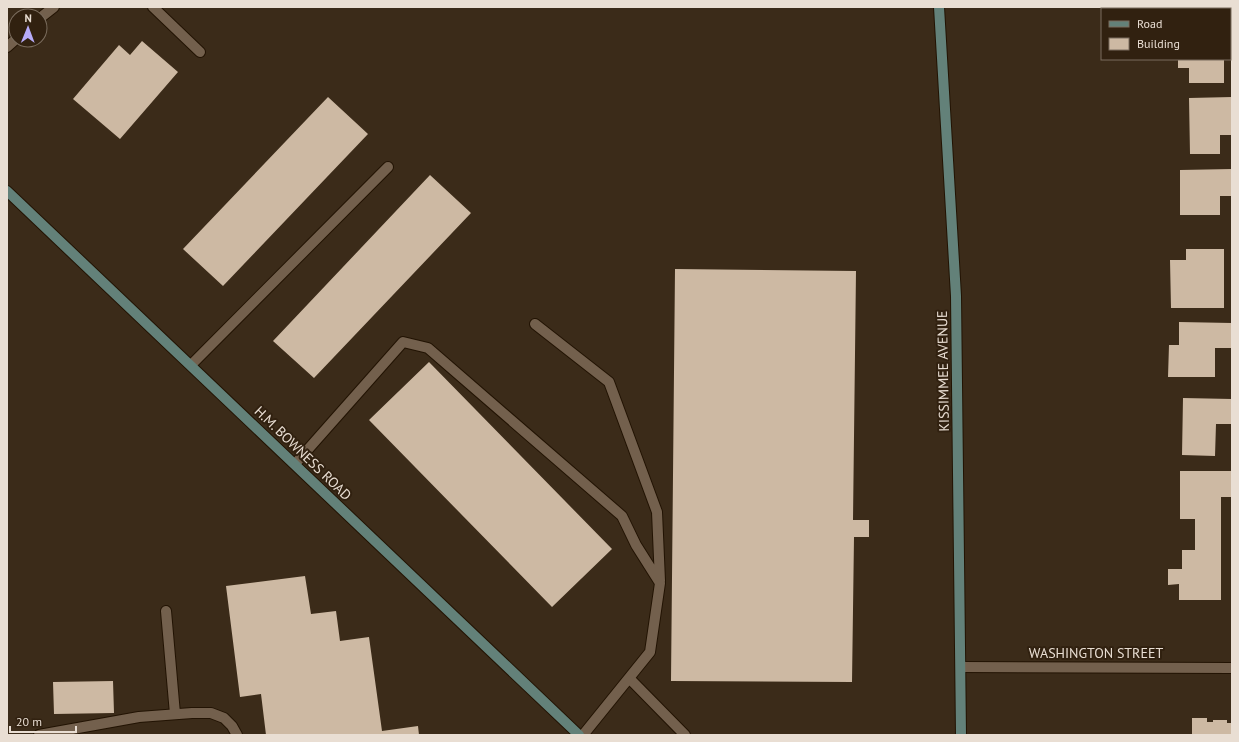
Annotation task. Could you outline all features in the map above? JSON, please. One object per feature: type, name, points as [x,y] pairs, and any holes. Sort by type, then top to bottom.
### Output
[{"type":"main road","name":"KISSIMMEE AVENUE","points":[[939,7],[956,296],[961,735]]},
{"type":"main road","name":"H.M. BOWNESS ROAD","points":[[7,191],[579,735]]},
{"type":"street","points":[[153,7],[200,52]]},
{"type":"street","points":[[191,365],[388,167]]},
{"type":"street","points":[[535,324],[608,382],[657,512],[660,583],[650,652],[583,735]]},
{"type":"street","points":[[295,464],[403,342],[428,348],[622,516],[636,545],[660,583]]},
{"type":"street","points":[[166,612],[175,714]]},
{"type":"street","name":"WASHINGTON STREET","points":[[961,666],[1232,668]]},
{"type":"street","points":[[629,678],[685,735]]},
{"type":"street","points":[[40,735],[139,717],[211,713],[224,718],[232,726],[236,735]]},
{"type":"building","points":[[1231,24],[1232,24],[1231,51]]},
{"type":"building","points":[[142,41],[178,72],[120,139],[73,99],[119,45],[130,55]]},
{"type":"building","points":[[1178,60],[1224,60],[1224,83],[1189,83],[1189,68],[1178,68]]},
{"type":"building","points":[[328,97],[368,134],[223,286],[183,249]]},
{"type":"building","points":[[1232,97],[1232,135],[1220,135],[1220,154],[1190,154],[1189,98]]},
{"type":"building","points":[[1232,169],[1232,196],[1220,196],[1220,215],[1180,215],[1180,170]]},
{"type":"building","points":[[430,175],[471,213],[314,378],[273,341]]},
{"type":"building","points":[[1186,249],[1224,249],[1224,308],[1171,308],[1170,260],[1186,260]]},
{"type":"building","points":[[675,269],[856,271],[853,520],[869,520],[869,537],[854,537],[852,682],[671,681]]},
{"type":"building","points":[[1179,322],[1232,323],[1232,348],[1215,348],[1215,377],[1168,377],[1169,345],[1179,345]]},
{"type":"building","points":[[429,362],[612,549],[552,607],[369,420]]},
{"type":"building","points":[[1183,398],[1232,399],[1232,424],[1216,424],[1215,456],[1182,455]]},
{"type":"building","points":[[1180,471],[1232,471],[1232,497],[1221,497],[1221,600],[1179,600],[1179,584],[1168,585],[1168,569],[1182,569],[1182,550],[1195,550],[1195,519],[1180,519]]},
{"type":"building","points":[[305,576],[311,614],[336,611],[340,641],[369,637],[382,731],[418,726],[419,735],[266,735],[261,694],[240,697],[226,586]]},
{"type":"building","points":[[113,681],[114,713],[54,714],[53,682]]},
{"type":"building","points":[[1192,718],[1207,718],[1207,722],[1213,722],[1213,720],[1227,720],[1227,723],[1232,723],[1232,735],[1192,735]]}]
